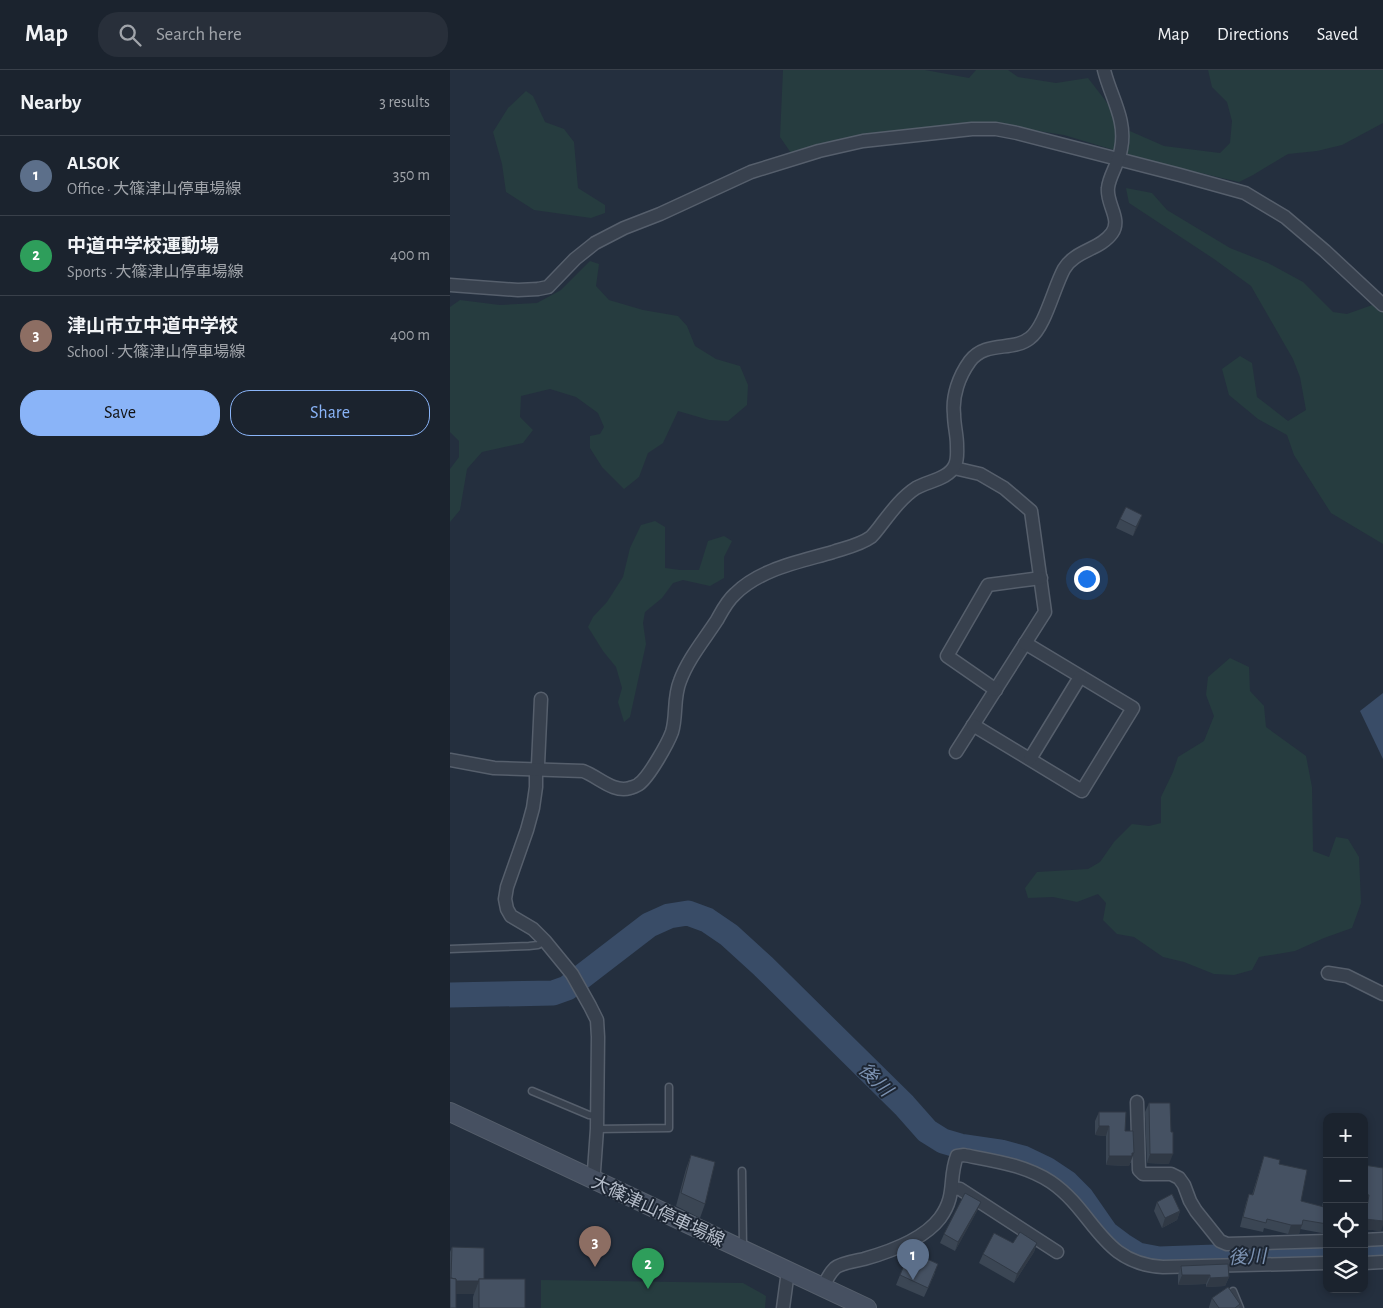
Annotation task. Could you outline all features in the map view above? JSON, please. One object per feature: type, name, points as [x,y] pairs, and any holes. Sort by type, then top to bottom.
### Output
[{"type":"main road","name":"大篠津山停車場線","points":[[450,1112],[867,1308]]},
{"type":"street","points":[[450,760],[494,768],[583,771],[592,774],[617,789],[629,789],[639,784],[650,772],[672,733],[675,700],[679,683],[690,660],[733,596],[749,583],[772,571],[856,545],[871,536],[900,502],[915,489],[946,475],[954,468],[957,460],[957,446],[953,402],[958,383],[968,363],[976,354],[993,347],[1017,344],[1030,338],[1040,326],[1068,262],[1101,243],[1111,235],[1115,227],[1116,221],[1108,188],[1119,159],[1122,135],[1121,118],[1104,70]]},
{"type":"street","points":[[450,285],[518,290],[548,287],[595,243],[624,228],[660,214],[752,172],[819,151],[863,141],[972,129],[996,129],[1246,193],[1285,217],[1383,305]]},
{"type":"street","points":[[954,468],[980,474],[1004,488],[1031,511],[1045,612],[956,752]]},
{"type":"street","points":[[996,690],[947,656],[988,585],[1041,578]]},
{"type":"street","points":[[973,725],[1082,791],[1133,708],[1025,643]]},
{"type":"street","points":[[1030,759],[1080,677]]},
{"type":"street","points":[[541,699],[538,765],[533,808],[507,887],[505,899],[511,916],[533,928],[572,974],[597,1020],[598,1116],[592,1179]]},
{"type":"street","points":[[1328,973],[1347,976],[1383,994]]},
{"type":"street","points":[[1137,1102],[1139,1170],[1143,1174],[1170,1174],[1179,1178],[1196,1211],[1220,1241],[1227,1244],[1323,1241]]},
{"type":"street","points":[[823,1288],[828,1276],[836,1267],[883,1254],[928,1230],[947,1207],[952,1188],[954,1165],[957,1156],[964,1155],[1032,1171],[1052,1183],[1070,1197],[1104,1240],[1115,1250],[1144,1264],[1155,1266],[1323,1263]]},
{"type":"street","points":[[952,1188],[960,1189],[1057,1252]]},
{"type":"street","points":[[1368,1240],[1383,1239]]},
{"type":"street","points":[[1368,1262],[1383,1262]]},
{"type":"street","points":[[783,1308],[788,1271]]},
{"type":"lane","points":[[450,949],[528,946],[538,945],[545,941]]},
{"type":"lane","points":[[597,1129],[669,1128],[669,1087]]},
{"type":"lane","points":[[532,1091],[589,1115],[598,1116]]},
{"type":"lane","points":[[742,1171],[743,1250]]},
{"type":"lane","points":[[1234,1292],[1240,1308]]},
{"type":"green space","points":[[783,70],[925,70],[969,78],[976,70],[1008,70],[1018,77],[1056,83],[1088,78],[1123,128],[1164,146],[1220,153],[1230,143],[1232,121],[1227,102],[1212,87],[1208,70],[1383,70],[1383,123],[1342,145],[1317,151],[1288,154],[1239,182],[1157,163],[1064,135],[970,123],[849,139],[791,153],[780,137]]},
{"type":"green space","points":[[526,91],[533,96],[545,122],[564,129],[574,142],[578,188],[605,205],[605,213],[591,218],[534,210],[506,192],[502,164],[493,132],[508,108]]},
{"type":"green space","points":[[1126,188],[1152,193],[1167,210],[1230,248],[1268,263],[1303,282],[1333,312],[1347,314],[1375,304],[1383,304],[1383,544],[1331,513],[1294,455],[1287,435],[1258,419],[1229,395],[1222,369],[1240,356],[1252,363],[1257,397],[1288,421],[1306,410],[1300,377],[1293,359],[1251,286],[1214,259],[1129,203]]},
{"type":"green space","points":[[590,261],[599,264],[596,286],[609,300],[643,310],[678,316],[687,326],[695,346],[716,359],[740,366],[748,385],[747,405],[728,421],[709,420],[678,411],[663,443],[648,453],[639,477],[624,489],[602,467],[590,448],[590,436],[600,434],[604,427],[598,413],[576,397],[550,389],[521,396],[520,417],[533,430],[523,443],[482,452],[467,469],[460,510],[450,522],[450,469],[459,457],[459,441],[450,432],[450,307],[460,300],[500,305],[537,303],[561,290]]},
{"type":"green space","points":[[655,521],[665,527],[665,568],[699,570],[708,541],[724,536],[732,541],[724,557],[724,578],[710,586],[683,580],[673,583],[662,598],[645,612],[643,623],[646,644],[630,717],[624,722],[618,702],[622,688],[616,667],[588,627],[593,617],[607,602],[623,577],[630,548],[641,525]]},
{"type":"green space","points":[[1230,658],[1249,667],[1250,691],[1264,706],[1266,727],[1306,756],[1312,787],[1313,851],[1329,857],[1336,837],[1348,839],[1359,857],[1361,903],[1352,928],[1295,951],[1259,957],[1252,970],[1234,975],[1214,974],[1184,962],[1163,957],[1134,937],[1117,934],[1103,920],[1106,903],[1098,894],[1077,902],[1053,897],[1028,898],[1025,888],[1037,872],[1088,869],[1100,862],[1114,842],[1132,824],[1149,826],[1161,823],[1161,797],[1178,757],[1204,741],[1214,716],[1206,695],[1208,677]]},
{"type":"green space","points":[[541,1280],[743,1283],[766,1296],[765,1308],[541,1308]]},
{"type":"water","points":[[1383,693],[1383,759],[1360,711]]},
{"type":"building","points":[[1126,507],[1142,515],[1136,527],[1120,519]]},
{"type":"building","points":[[1149,1103],[1170,1103],[1173,1154],[1150,1154]]},
{"type":"building","points":[[1099,1112],[1126,1112],[1125,1131],[1133,1131],[1134,1153],[1132,1153],[1132,1156],[1109,1156],[1109,1126],[1099,1126]]},
{"type":"building","points":[[691,1155],[715,1162],[705,1204],[681,1193]]},
{"type":"building","points":[[1264,1156],[1280,1160],[1279,1164],[1307,1170],[1301,1201],[1323,1207],[1323,1223],[1303,1220],[1302,1225],[1291,1225],[1267,1219],[1266,1223],[1243,1217],[1249,1194],[1253,1195]]},
{"type":"building","points":[[1368,1166],[1383,1168],[1383,1221],[1368,1219]]},
{"type":"building","points":[[965,1193],[981,1202],[958,1242],[944,1234]]},
{"type":"building","points":[[1172,1194],[1180,1211],[1165,1218],[1157,1202]]},
{"type":"building","points":[[1020,1232],[1037,1243],[1017,1274],[983,1254],[994,1233],[1013,1243]]},
{"type":"building","points":[[452,1247],[484,1248],[484,1279],[479,1279],[479,1281],[456,1281],[456,1279],[451,1278]]},
{"type":"building","points":[[910,1251],[938,1264],[928,1288],[900,1275]]},
{"type":"building","points":[[1228,1264],[1229,1277],[1210,1278],[1210,1275],[1182,1275],[1181,1266]]},
{"type":"building","points":[[450,1278],[456,1279],[456,1308],[450,1308]]},
{"type":"building","points":[[479,1279],[525,1279],[525,1308],[479,1308]]},
{"type":"building","points":[[1228,1287],[1240,1304],[1235,1308],[1219,1308],[1212,1298]]},
{"type":"waterway","name":"後川","points":[[450,995],[553,993],[567,988],[649,925],[669,916],[688,913],[707,920],[729,935],[763,966],[904,1105],[927,1131],[943,1141],[960,1146],[1001,1152],[1023,1158],[1046,1169],[1067,1183],[1081,1197],[1106,1233],[1138,1255],[1159,1259],[1323,1253]]},
{"type":"waterway","name":"後川","points":[[1368,1253],[1383,1253]]},
{"type":"place","name":"津山市立中道中学校","points":[[595,1267]]},
{"type":"place","name":"ALSOK","points":[[913,1280]]},
{"type":"place","name":"中道中学校運動場","points":[[648,1289]]}]
